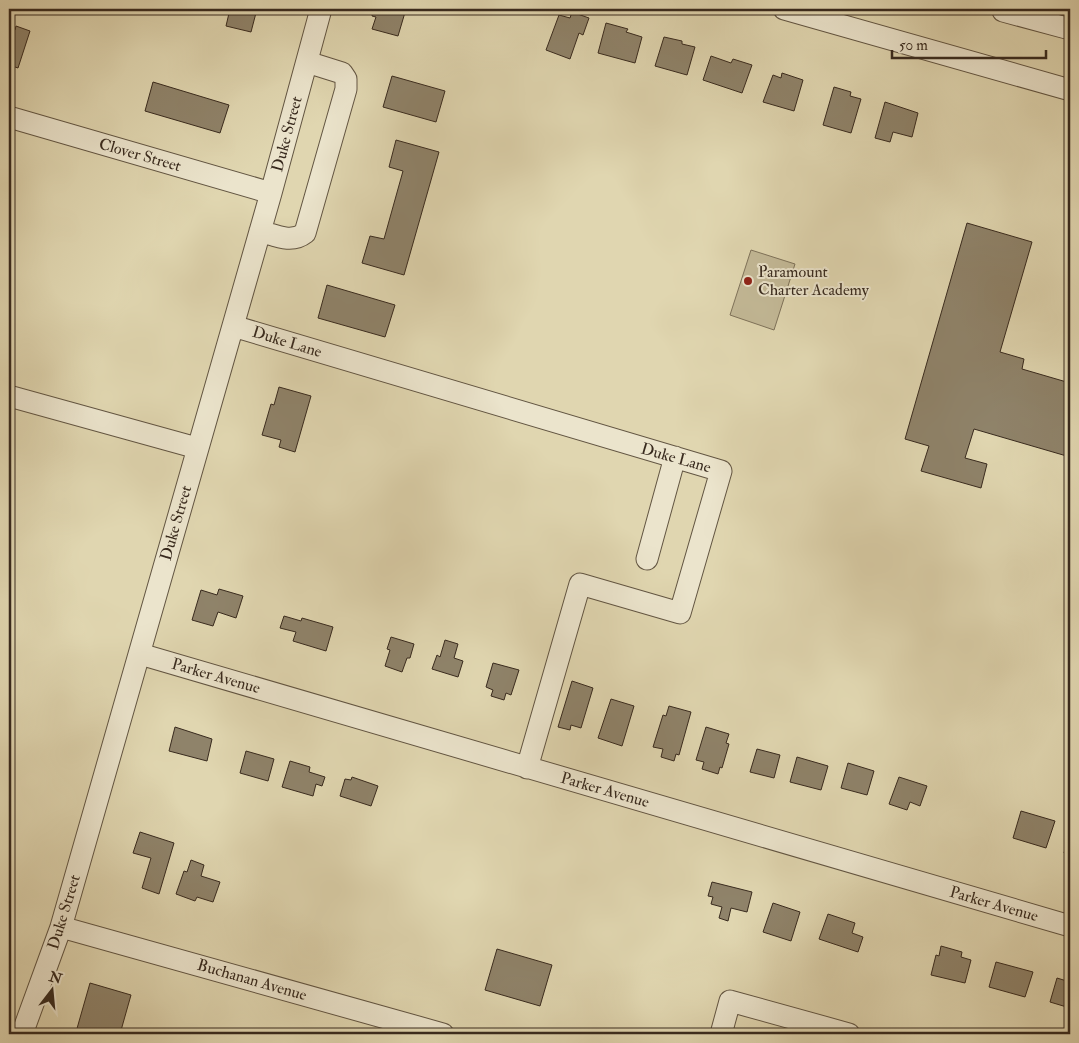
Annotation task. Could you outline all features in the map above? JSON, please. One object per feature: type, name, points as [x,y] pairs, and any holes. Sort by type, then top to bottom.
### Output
[{"type":"street","name":"Duke Street","points":[[22,1034],[61,926],[271,193],[321,9]]},
{"type":"street","points":[[784,9],[1070,90]]},
{"type":"street","points":[[1003,10],[1070,29]]},
{"type":"street","points":[[260,231],[289,239],[299,238],[305,233],[346,89],[346,79],[342,73],[307,62]]},
{"type":"street","name":"Clover Street","points":[[9,117],[271,193]]},
{"type":"street","name":"Duke Lane","points":[[233,326],[721,471],[680,614],[580,584],[527,768]]},
{"type":"street","points":[[9,396],[197,448]]},
{"type":"street","points":[[647,560],[675,457]]},
{"type":"street","name":"Parker Avenue","points":[[140,654],[1070,926]]},
{"type":"street","name":"Buchanan Avenue","points":[[61,926],[443,1034]]},
{"type":"street","points":[[721,1034],[730,1001],[849,1034]]},
{"type":"shaded area","points":[[751,250],[795,264],[774,330],[730,315]]},
{"type":"building","points":[[230,9],[257,9],[251,32],[226,26]]},
{"type":"building","points":[[379,9],[406,9],[398,36],[372,29],[376,17],[372,16],[373,11],[378,12]]},
{"type":"building","points":[[572,12],[589,18],[583,35],[579,33],[570,59],[546,50],[559,15],[570,18]]},
{"type":"building","points":[[606,23],[628,29],[626,32],[642,37],[635,63],[598,53]]},
{"type":"building","points":[[16,26],[30,31],[18,68],[9,65],[9,32],[11,28],[15,30]]},
{"type":"building","points":[[664,37],[682,41],[682,44],[695,47],[687,75],[655,66]]},
{"type":"building","points":[[711,56],[731,63],[733,59],[752,65],[742,93],[703,80]]},
{"type":"building","points":[[782,73],[803,80],[794,111],[763,102],[773,75],[781,78]]},
{"type":"building","points":[[392,76],[445,91],[436,122],[383,107]]},
{"type":"building","points":[[153,82],[229,105],[220,133],[145,111]]},
{"type":"building","points":[[834,87],[851,92],[850,96],[861,99],[851,133],[823,125]]},
{"type":"building","points":[[885,102],[918,113],[912,137],[893,132],[890,142],[875,138]]},
{"type":"building","points":[[396,140],[439,152],[404,275],[362,263],[370,236],[384,239],[403,171],[389,167]]},
{"type":"building","points":[[967,223],[1032,242],[1000,352],[1024,359],[1022,369],[1070,383],[1070,457],[974,429],[965,458],[987,464],[981,488],[921,471],[929,446],[905,439]]},
{"type":"building","points":[[327,285],[395,305],[385,337],[318,318]]},
{"type":"building","points":[[279,387],[311,396],[295,452],[279,447],[281,440],[262,435],[271,404],[274,405]]},
{"type":"building","points":[[219,589],[243,596],[236,618],[218,612],[213,626],[192,620],[201,590],[217,595]]},
{"type":"building","points":[[284,616],[301,621],[302,618],[333,627],[326,651],[293,641],[296,632],[280,628]]},
{"type":"building","points":[[391,637],[414,644],[410,658],[407,658],[402,672],[385,666],[390,650],[387,649]]},
{"type":"building","points":[[445,640],[458,644],[454,658],[463,661],[458,677],[432,669],[437,655],[440,657]]},
{"type":"building","points":[[493,663],[519,670],[511,695],[506,693],[504,700],[491,696],[493,690],[486,687]]},
{"type":"building","points":[[572,681],[593,688],[581,728],[571,725],[570,730],[558,727]]},
{"type":"building","points":[[611,699],[634,706],[622,746],[598,738]]},
{"type":"building","points":[[669,706],[691,712],[679,755],[676,754],[674,761],[661,757],[663,749],[653,747],[663,715],[666,716]]},
{"type":"building","points":[[175,727],[212,739],[207,761],[169,751]]},
{"type":"building","points":[[706,727],[729,734],[726,743],[729,744],[722,768],[720,767],[718,774],[702,769],[704,762],[696,760]]},
{"type":"building","points":[[757,749],[780,755],[774,778],[750,772]]},
{"type":"building","points":[[246,751],[274,759],[268,781],[240,773]]},
{"type":"building","points":[[797,757],[828,766],[821,790],[790,782]]},
{"type":"building","points":[[290,761],[310,767],[309,772],[325,777],[322,786],[316,784],[313,796],[282,787]]},
{"type":"building","points":[[848,763],[874,771],[867,795],[841,788]]},
{"type":"building","points":[[352,777],[378,786],[371,806],[340,796],[345,779],[351,780]]},
{"type":"building","points":[[899,777],[927,786],[920,806],[910,802],[907,810],[889,804]]},
{"type":"building","points":[[1021,811],[1055,821],[1046,848],[1013,838]]},
{"type":"building","points":[[140,832],[174,843],[159,894],[142,888],[151,858],[133,853]]},
{"type":"building","points":[[1070,832],[1070,855],[1064,853]]},
{"type":"building","points":[[191,860],[204,865],[201,876],[220,882],[213,902],[197,897],[195,901],[176,894],[184,871],[187,872]]},
{"type":"building","points":[[712,882],[752,892],[747,912],[731,908],[728,921],[719,918],[722,907],[711,904],[713,897],[708,896]]},
{"type":"building","points":[[773,903],[800,912],[791,941],[763,932]]},
{"type":"building","points":[[828,914],[855,923],[852,933],[863,937],[858,952],[819,939]]},
{"type":"building","points":[[941,946],[962,952],[961,957],[971,960],[965,983],[931,975],[936,955],[939,956]]},
{"type":"building","points":[[497,949],[552,965],[540,1006],[485,990]]},
{"type":"building","points":[[996,962],[1033,972],[1025,997],[989,987]]},
{"type":"building","points":[[1057,978],[1070,982],[1070,1008],[1050,1002]]},
{"type":"building","points":[[90,983],[131,995],[120,1034],[84,1034],[76,1032]]},
{"type":"place","name":"Paramount Charter Academy","points":[[748,281]]}]
